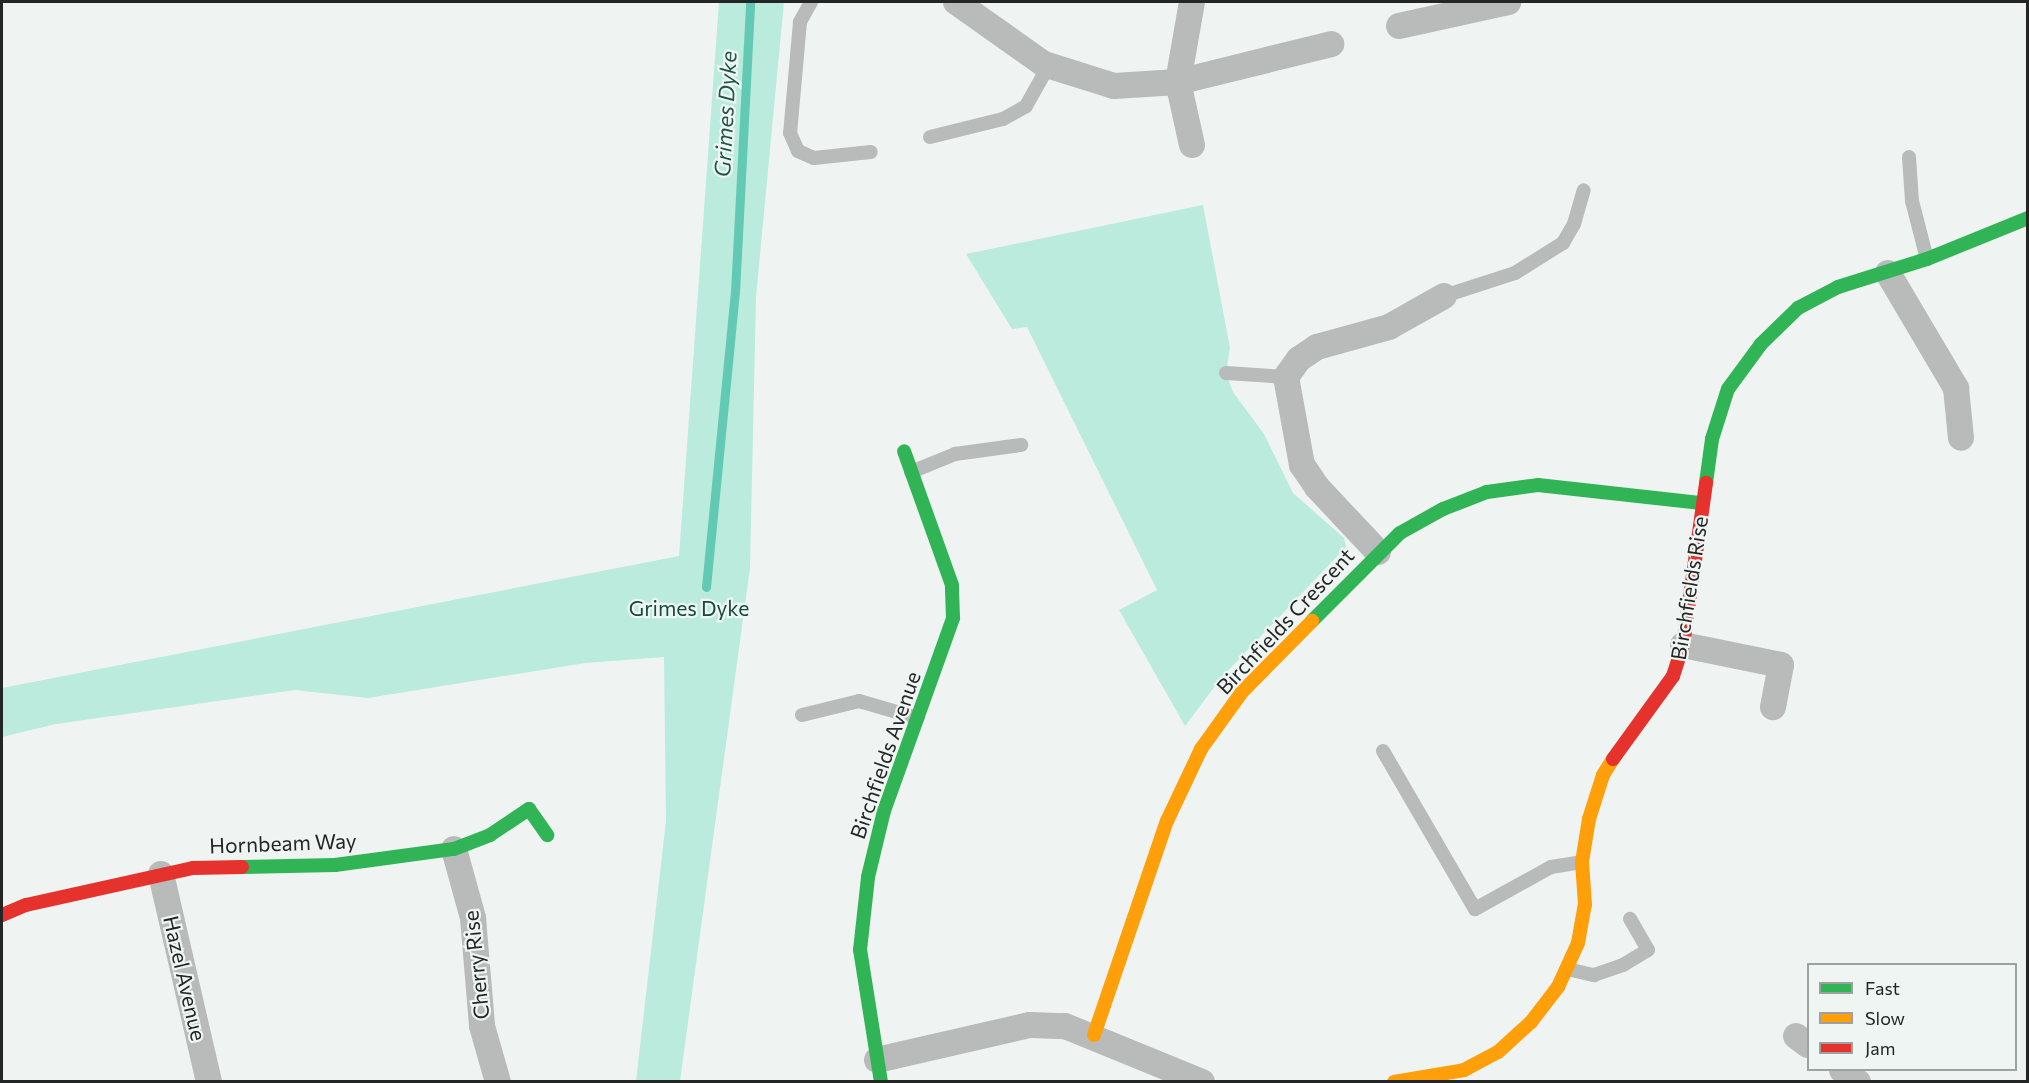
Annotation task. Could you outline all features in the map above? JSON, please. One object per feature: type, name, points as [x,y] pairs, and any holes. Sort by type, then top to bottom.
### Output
[{"type":"street","points":[[956,2],[1049,65],[1114,86],[1178,82],[1331,44]]},
{"type":"street","points":[[1192,2],[1178,82],[1192,146]]},
{"type":"street","points":[[1399,26],[1441,9],[1508,2]]},
{"type":"street","name":"Birchfields Rise","points":[[1394,1082],[1464,1070],[1498,1052],[1530,1022],[1558,987],[1567,969],[1578,943],[1585,905],[1582,862],[1589,819],[1604,775],[1627,736],[1659,699],[1673,676],[1683,645],[1712,439],[1728,389],[1761,344],[1798,308],[1838,287],[1927,259],[2028,218]]},
{"type":"street","points":[[1888,273],[1956,388],[1962,438]]},
{"type":"street","points":[[1378,552],[1317,487],[1302,465],[1286,377],[1299,359],[1317,347],[1389,327],[1444,296]]},
{"type":"street","name":"Birchfields Avenue","points":[[879,1071],[860,950],[868,878],[884,811],[945,646],[952,607],[952,585],[904,451]]},
{"type":"street","name":"Birchfields Crescent","points":[[1094,1035],[1167,820],[1201,749],[1242,692],[1378,552],[1400,533],[1425,519],[1487,492],[1538,485],[1702,503]]},
{"type":"street","points":[[1683,645],[1781,665],[1773,707]]},
{"type":"street","name":"Hornbeam Way","points":[[2,915],[26,905],[161,874],[222,865],[335,865],[454,849],[490,835],[529,809],[547,835]]},
{"type":"street","name":"Cherry Rise","points":[[454,849],[473,918],[482,1026],[498,1082]]},
{"type":"street","name":"Hazel Avenue","points":[[161,874],[209,1082]]},
{"type":"street","points":[[879,1071],[1030,1025],[1065,1026],[1094,1035],[1202,1082]]},
{"type":"street","points":[[1843,1071],[1858,1082]]},
{"type":"lane","points":[[811,2],[800,22],[790,133],[798,151],[814,158],[871,152]]},
{"type":"lane","points":[[930,137],[1003,119],[1026,106],[1049,65]]},
{"type":"lane","points":[[1909,157],[1912,201],[1927,259]]},
{"type":"lane","points":[[1444,296],[1515,273],[1563,243],[1574,224],[1584,190]]},
{"type":"lane","points":[[1226,373],[1286,377]]},
{"type":"lane","points":[[911,472],[955,454],[1021,445]]},
{"type":"lane","points":[[802,715],[859,701],[918,718]]},
{"type":"lane","points":[[1383,751],[1475,909],[1551,867],[1582,862]]},
{"type":"lane","points":[[1567,969],[1594,975],[1623,965],[1648,950],[1630,919]]},
{"type":"green space","name":"Grimes Dyke","points":[[719,2],[784,2],[756,297],[750,568],[680,1081],[636,1081],[666,821],[664,657],[585,663],[368,698],[295,690],[56,724],[2,737],[2,688],[679,556]]},
{"type":"green space","points":[[1203,205],[1230,348],[1226,373],[1233,392],[1264,434],[1293,493],[1344,538],[1346,547],[1221,678],[1185,726],[1119,610],[1157,590],[1027,327],[1012,329],[966,254]]},
{"type":"waterway","name":"Grimes Dyke","points":[[706,587],[735,292],[750,2]]},
{"type":"traffic: fast","points":[[1706,483],[1712,439],[1728,389],[1761,344],[1798,308],[1838,287],[1927,259],[2028,218]]},
{"type":"traffic: fast","points":[[881,1082],[860,950],[868,877],[884,811],[953,618],[952,585],[904,451]]},
{"type":"traffic: fast","points":[[1312,621],[1400,533],[1443,509],[1487,492],[1538,485],[1702,503]]},
{"type":"traffic: fast","points":[[242,867],[335,865],[454,849],[490,835],[529,809],[547,835]]},
{"type":"traffic: slow","points":[[1094,1035],[1167,821],[1201,749],[1242,692],[1312,621]]},
{"type":"traffic: slow","points":[[1394,1082],[1464,1070],[1498,1052],[1531,1022],[1558,987],[1578,943],[1585,905],[1582,862],[1589,819],[1603,775],[1613,759]]},
{"type":"traffic: jam","points":[[1613,759],[1673,676],[1683,645],[1706,483]]},
{"type":"traffic: jam","points":[[2,915],[26,905],[193,868],[242,867]]}]
